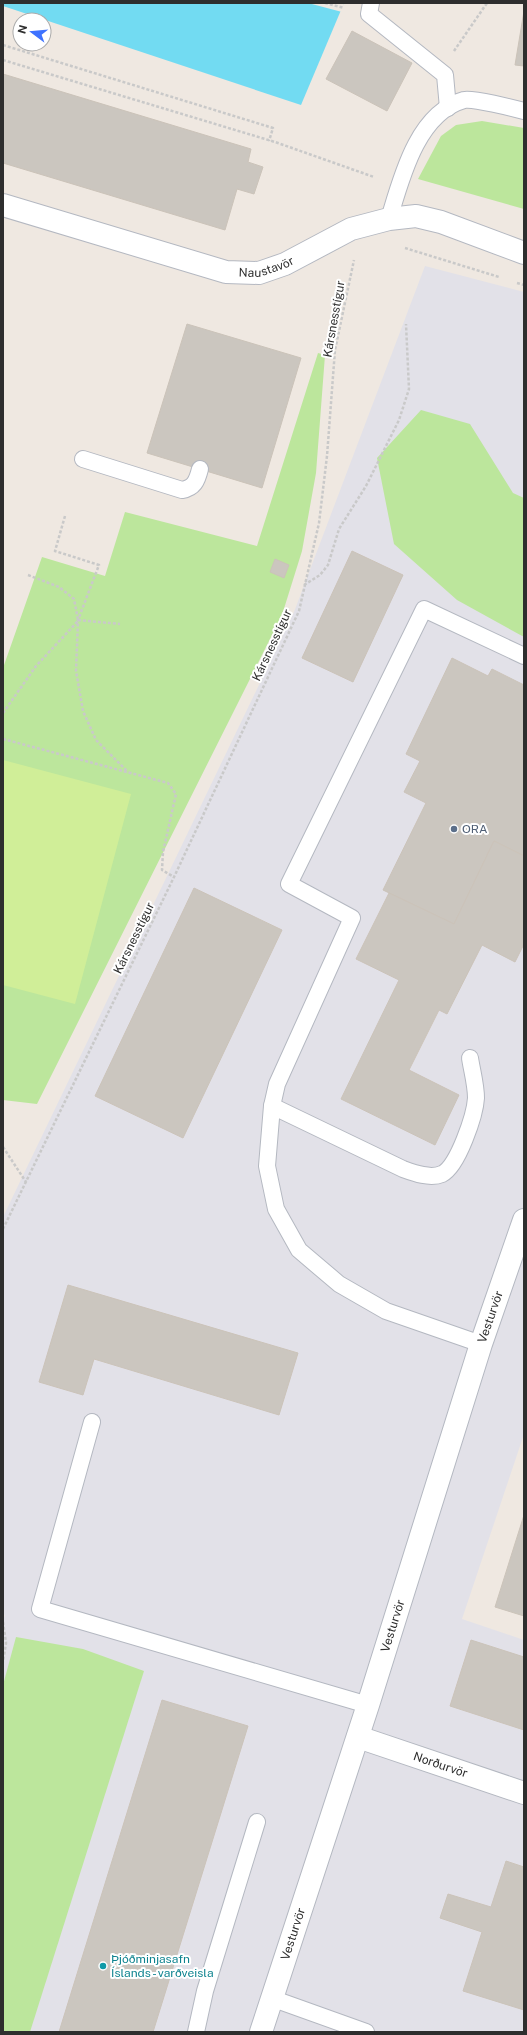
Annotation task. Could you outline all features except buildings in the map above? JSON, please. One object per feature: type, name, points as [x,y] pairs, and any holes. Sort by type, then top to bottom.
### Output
[{"type":"street","name":"Naustavör","points":[[3,205],[226,272],[259,273],[284,264],[351,229],[389,219],[416,216],[441,222],[524,253]]},
{"type":"street","name":"Vesturvör","points":[[260,2032],[368,1705],[481,1344],[524,1220]]},
{"type":"street","name":"Norðurvör","points":[[358,1736],[524,1793]]},
{"type":"lane","points":[[371,3],[369,14],[445,75],[448,108]]},
{"type":"lane","points":[[389,219],[399,184],[420,137],[432,120],[448,108],[465,100],[524,110]]},
{"type":"lane","points":[[83,459],[182,490],[192,486],[197,481],[200,469]]},
{"type":"lane","points":[[481,1344],[386,1311],[339,1284],[299,1250],[276,1208],[267,1166],[272,1106],[277,1084],[352,918],[289,884],[424,609],[524,656]]},
{"type":"lane","points":[[272,1106],[403,1169],[421,1175],[441,1174],[454,1163],[466,1136],[474,1106],[476,1098],[470,1058]]},
{"type":"lane","points":[[92,1422],[40,1609],[368,1705]]},
{"type":"lane","points":[[196,2032],[205,1991],[257,1822]]},
{"type":"lane","points":[[271,1998],[366,2032]]},
{"type":"path","points":[[325,3],[343,8]]},
{"type":"path","points":[[439,70],[458,46],[487,3]]},
{"type":"path","points":[[3,45],[273,128],[269,141]]},
{"type":"path","points":[[3,60],[269,141],[377,178]]},
{"type":"path","name":"Kársnesstígur","points":[[3,1229],[174,877],[299,611],[319,523],[327,456],[335,350],[362,226]]},
{"type":"path","points":[[404,248],[501,277]]},
{"type":"path","points":[[354,259],[359,257]]},
{"type":"path","points":[[516,282],[524,285]]},
{"type":"path","points":[[304,585],[320,575],[328,565],[339,529],[366,486],[399,420],[409,389],[406,324]]},
{"type":"path","points":[[3,713],[36,666],[78,620],[99,565],[55,551],[65,516]]},
{"type":"path","points":[[28,575],[59,587],[74,600],[78,620],[76,672],[83,711],[96,740],[128,772]]},
{"type":"path","points":[[78,620],[120,624]]},
{"type":"path","points":[[3,739],[168,784],[176,794],[163,852],[162,870],[174,877]]},
{"type":"path","points":[[3,1147],[26,1182]]},
{"type":"path","points":[[3,1622],[6,1643],[3,1662]]},
{"type":"shaded area","points":[[425,266],[524,292],[524,1434],[462,1619],[524,1640],[524,2032],[3,2032],[3,1621],[5,1615],[3,1614],[3,1217],[294,612]]},
{"type":"green space","points":[[482,121],[524,128],[524,209],[418,179],[441,136],[456,125]]},
{"type":"green space","points":[[318,353],[325,355],[316,473],[302,551],[282,615],[37,1104],[3,1100],[3,668],[42,557],[105,576],[125,512],[257,546]]},
{"type":"green space","points":[[421,410],[470,424],[513,493],[524,498],[524,637],[457,600],[394,544],[377,458]]},
{"type":"green space","points":[[3,760],[131,794],[75,1004],[3,985]]},
{"type":"green space","points":[[16,1637],[83,1649],[144,1671],[30,2032],[3,2032],[3,1685]]},
{"type":"water","points":[[3,3],[344,3],[301,105],[52,22],[52,12],[21,12],[3,6]]},
{"type":"pier","points":[[308,3],[344,3],[342,12]]},
{"type":"place","name":"ORA","points":[[454,829]]},
{"type":"place","name":"Þjóðminjasafn Íslands - varðveisla","points":[[103,1966]]}]
